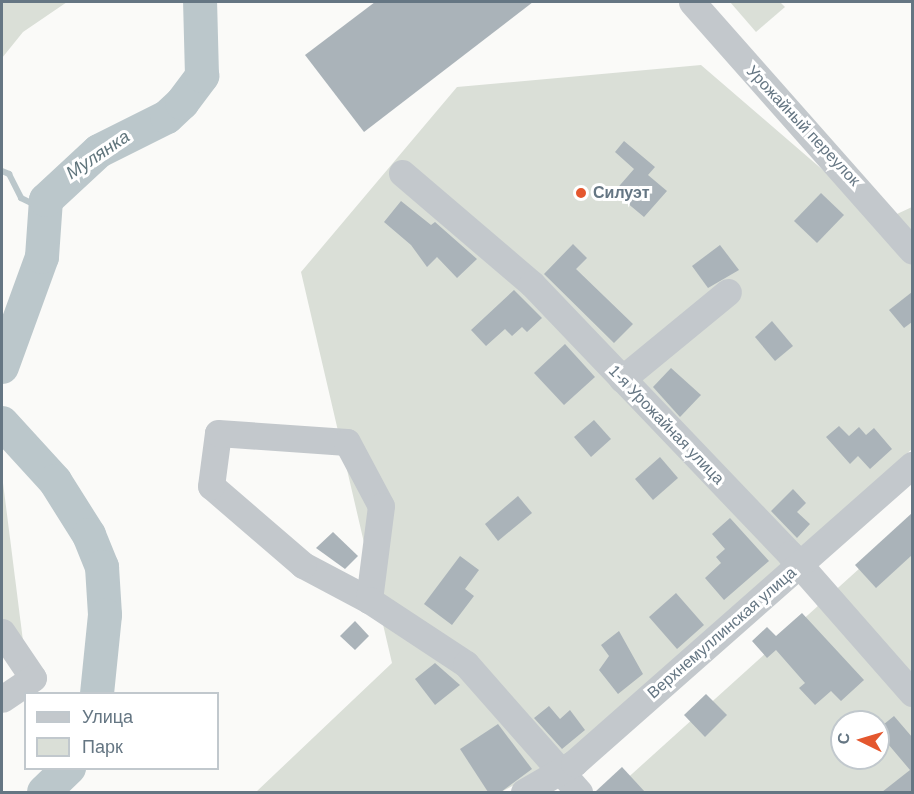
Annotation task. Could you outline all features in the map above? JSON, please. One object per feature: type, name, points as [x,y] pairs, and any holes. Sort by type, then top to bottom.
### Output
[{"type":"street","name":"Урожайный переулок","points":[[692,2],[912,251]]},
{"type":"street","name":"1-я Урожайная улица","points":[[402,173],[532,284],[912,693]]},
{"type":"street","points":[[622,379],[728,292]]},
{"type":"street","points":[[369,600],[381,506],[347,442],[218,433],[211,486],[303,565],[369,600],[466,664],[579,792]]},
{"type":"street","name":"Верхнемуллинская улица","points":[[524,792],[560,771],[912,465]]},
{"type":"street","points":[[2,632],[33,678],[2,699]]},
{"type":"green space","points":[[2,2],[67,2],[23,32],[2,58]]},
{"type":"green space","points":[[730,2],[780,2],[785,7],[756,32]]},
{"type":"green space","points":[[701,65],[882,221],[912,207],[912,449],[556,763],[501,792],[256,792],[392,663],[301,272],[457,87]]},
{"type":"green space","points":[[2,475],[23,641],[2,654]]},
{"type":"green space","points":[[912,521],[912,792],[612,792]]},
{"type":"building","points":[[375,2],[533,2],[364,132],[305,55]]},
{"type":"building","points":[[624,141],[655,167],[648,175],[667,191],[644,217],[614,192],[634,169],[615,152]]},
{"type":"building","points":[[821,193],[844,215],[817,243],[794,221]]},
{"type":"building","points":[[401,201],[431,225],[435,222],[477,259],[457,278],[437,257],[427,267],[411,245],[384,222]]},
{"type":"building","points":[[573,244],[587,258],[576,269],[633,324],[614,343],[544,274]]},
{"type":"building","points":[[720,245],[739,270],[708,288],[692,266]]},
{"type":"building","points":[[514,290],[542,318],[527,332],[522,327],[512,336],[505,329],[486,346],[471,330]]},
{"type":"building","points":[[912,292],[912,322],[904,328],[889,310]]},
{"type":"building","points":[[772,321],[793,346],[775,361],[755,337]]},
{"type":"building","points":[[565,344],[595,377],[564,405],[534,373]]},
{"type":"building","points":[[671,368],[701,395],[680,417],[653,387]]},
{"type":"building","points":[[594,420],[611,439],[591,457],[574,437]]},
{"type":"building","points":[[839,426],[849,436],[859,427],[866,435],[874,428],[892,449],[870,469],[858,456],[850,464],[826,437]]},
{"type":"building","points":[[660,457],[678,478],[653,500],[635,479]]},
{"type":"building","points":[[793,489],[806,503],[797,512],[810,524],[797,538],[771,511]]},
{"type":"building","points":[[518,496],[532,513],[498,541],[485,524]]},
{"type":"building","points":[[912,513],[912,555],[876,588],[855,565]]},
{"type":"building","points":[[730,518],[769,561],[724,600],[705,578],[721,563],[716,557],[725,549],[712,534]]},
{"type":"building","points":[[333,532],[358,556],[345,569],[316,548]]},
{"type":"building","points":[[460,556],[479,570],[465,589],[474,596],[452,625],[424,604]]},
{"type":"building","points":[[676,593],[704,625],[677,649],[649,617]]},
{"type":"building","points":[[802,613],[864,680],[841,701],[831,691],[815,705],[799,688],[805,683],[776,650],[767,658],[752,641],[767,627],[776,636]]},
{"type":"building","points":[[355,621],[369,636],[355,650],[340,636]]},
{"type":"building","points":[[619,631],[643,674],[618,694],[599,670],[609,656],[601,645]]},
{"type":"building","points":[[435,663],[460,685],[435,705],[415,679]]},
{"type":"building","points":[[706,694],[727,715],[705,737],[684,715]]},
{"type":"building","points":[[549,706],[560,719],[570,710],[585,730],[562,749],[534,718]]},
{"type":"building","points":[[894,716],[912,737],[912,792],[882,792],[910,770],[890,746],[890,719]]},
{"type":"building","points":[[498,724],[532,769],[501,792],[488,792],[460,749]]},
{"type":"building","points":[[622,767],[645,792],[595,792]]},
{"type":"waterway","name":"Мулянка","points":[[2,367],[42,257],[46,200],[99,151],[167,117],[182,103],[202,76],[200,2]]},
{"type":"waterway","points":[[2,171],[9,174],[21,198],[44,209]]},
{"type":"waterway","name":"Мулянка","points":[[2,423],[55,481],[89,535],[102,567],[105,615],[97,692]]},
{"type":"waterway","name":"Мулянка","points":[[44,792],[67,770]]},
{"type":"place","name":"Силуэт","points":[[581,193]]}]
